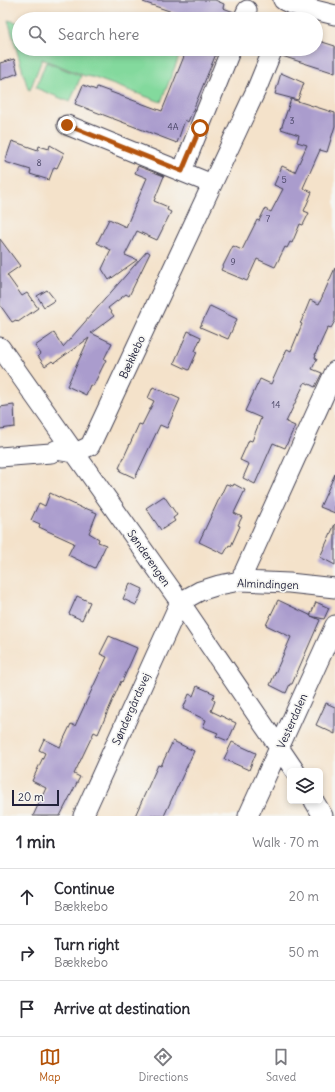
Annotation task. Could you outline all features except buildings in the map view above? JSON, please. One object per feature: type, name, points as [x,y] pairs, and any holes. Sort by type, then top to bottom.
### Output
[{"type":"street","points":[[325,0],[335,5]]},
{"type":"street","points":[[291,6],[320,12]]},
{"type":"street","points":[[323,13],[335,15]]},
{"type":"street","points":[[182,171],[228,56]]},
{"type":"street","name":"Bækkebo","points":[[75,453],[90,446],[257,88],[270,56]]},
{"type":"street","points":[[67,125],[212,184]]},
{"type":"street","name":"Sønderengen","points":[[0,347],[180,602],[293,768]]},
{"type":"street","points":[[240,581],[335,371]]},
{"type":"street","points":[[0,457],[51,453],[56,450],[75,453]]},
{"type":"street","name":"Almindingen","points":[[180,602],[200,590],[218,584],[240,581],[289,583],[335,588]]},
{"type":"street","name":"Søndergårdsvej","points":[[83,816],[180,602]]},
{"type":"street","name":"Vesterdalen","points":[[248,816],[335,625]]},
{"type":"street","points":[[316,804],[323,816]]},
{"type":"green space","points":[[8,20],[12,21],[12,34]]},
{"type":"green space","points":[[18,56],[179,56],[161,102],[92,77],[85,76],[42,59],[30,90],[28,89]]},
{"type":"green space","points":[[46,62],[81,76],[70,102],[36,88]]},
{"type":"route","points":[[67,125],[182,171],[200,128]]}]
